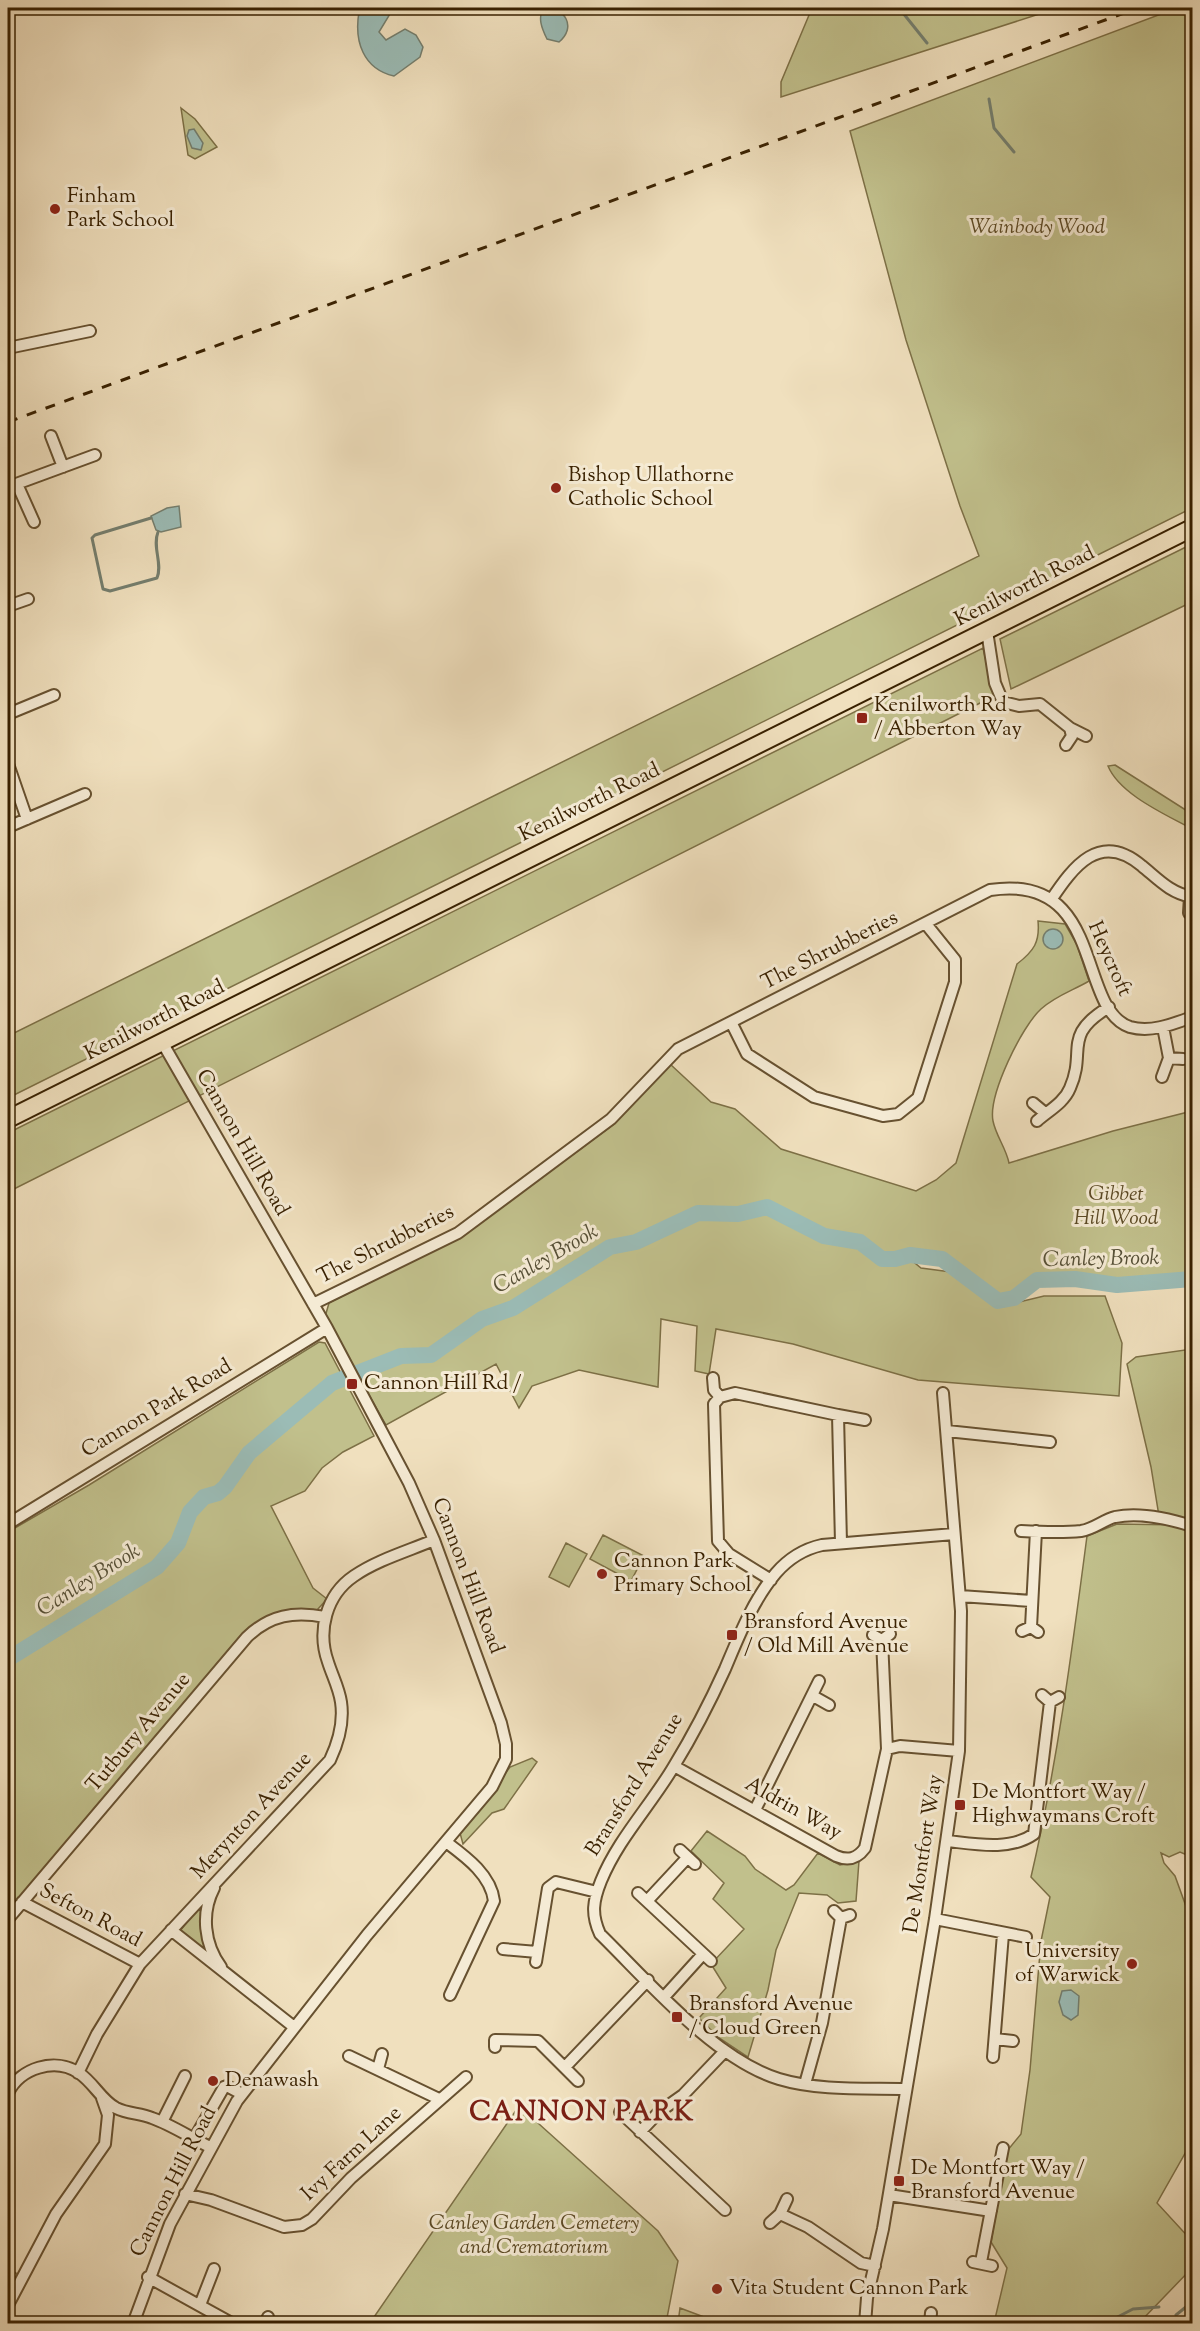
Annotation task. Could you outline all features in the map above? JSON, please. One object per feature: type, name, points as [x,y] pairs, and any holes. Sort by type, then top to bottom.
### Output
[{"type":"main road","name":"Kenilworth Road","points":[[8,1119],[1192,528]]},
{"type":"street","points":[[8,348],[90,331]]},
{"type":"street","points":[[51,436],[63,467]]},
{"type":"street","points":[[34,522],[12,485],[95,455]]},
{"type":"street","points":[[8,606],[28,599]]},
{"type":"street","points":[[987,631],[995,683],[1003,702],[1019,706],[1040,704],[1070,728],[1086,736]]},
{"type":"street","points":[[8,714],[54,695]]},
{"type":"street","points":[[1066,745],[1072,736],[1070,728]]},
{"type":"street","points":[[8,764],[27,819]]},
{"type":"street","points":[[8,826],[84,795]]},
{"type":"street","points":[[1051,900],[1077,864],[1091,855],[1105,852],[1120,853],[1130,857],[1171,890],[1191,897],[1189,914]]},
{"type":"street","name":"Heycroft","points":[[926,924],[960,903],[990,890],[1019,888],[1051,900],[1074,924],[1108,1007],[1116,1017],[1129,1026],[1163,1027],[1192,1017]]},
{"type":"street","name":"The Shrubberies","points":[[313,1304],[458,1233],[600,1128],[678,1049],[731,1022],[926,924],[955,960],[956,982],[918,1098],[898,1114],[883,1116],[814,1097],[747,1054],[731,1022]]},
{"type":"street","points":[[1032,1103],[1041,1117],[1069,1090],[1075,1066],[1076,1039],[1083,1028],[1108,1007]]},
{"type":"street","points":[[1162,1077],[1169,1058],[1163,1027]]},
{"type":"street","name":"Cannon Hill Road","points":[[133,2324],[148,2277],[185,2194],[242,2094],[367,1935],[499,1777],[506,1760],[506,1744],[434,1540],[409,1483],[327,1328],[162,1042]]},
{"type":"street","points":[[1169,1058],[1183,1059]]},
{"type":"street","name":"Cannon Park Road","points":[[8,1524],[327,1328]]},
{"type":"street","points":[[713,1378],[714,1390],[720,1397]]},
{"type":"street","points":[[771,1580],[729,1554],[718,1541],[714,1404],[720,1397],[735,1393],[865,1420]]},
{"type":"street","name":"De Montfort Way","points":[[867,2321],[867,2298],[889,2195],[948,1841],[959,1751],[962,1673],[960,1596],[943,1393]]},
{"type":"street","points":[[838,1415],[841,1543]]},
{"type":"street","points":[[946,1431],[1053,1442]]},
{"type":"street","points":[[1021,1531],[1080,1531],[1093,1528],[1113,1517],[1147,1513],[1192,1526]]},
{"type":"street","points":[[1030,1630],[1036,1531]]},
{"type":"street","name":"Bransford Avenue","points":[[906,2089],[805,2084],[769,2075],[725,2051],[600,1934],[593,1914],[597,1892],[612,1857],[674,1766],[719,1682],[748,1618],[771,1580],[785,1564],[802,1552],[822,1545],[954,1534]]},
{"type":"street","name":"Merynton Avenue","points":[[78,2073],[97,2034],[140,1964],[322,1770],[333,1753],[341,1727],[342,1710],[339,1692],[324,1647],[325,1617],[337,1592],[354,1575],[434,1540]]},
{"type":"street","points":[[960,1596],[1032,1601]]},
{"type":"street","name":"Tutbury Avenue","points":[[8,1919],[253,1631],[269,1621],[295,1613],[325,1617]]},
{"type":"street","name":"Aldrin Way","points":[[674,1766],[836,1856],[854,1858],[865,1848],[887,1749],[882,1637]]},
{"type":"street","points":[[755,1810],[819,1681]]},
{"type":"street","points":[[813,1696],[829,1705]]},
{"type":"street","points":[[948,1841],[998,1845],[1024,1842],[1034,1834],[1050,1698]]},
{"type":"street","points":[[887,1749],[900,1746],[959,1751]]},
{"type":"street","points":[[446,1842],[479,1871],[492,1889],[494,1901],[450,1995]]},
{"type":"street","points":[[647,1901],[688,1857]]},
{"type":"street","points":[[503,1949],[537,1957],[548,1888],[556,1882],[597,1892]]},
{"type":"street","points":[[216,1884],[206,1917],[208,1939],[217,1961],[231,1978]]},
{"type":"street","points":[[638,1893],[707,1958],[665,1996]]},
{"type":"street","name":"Sefton Road","points":[[22,1902],[140,1964]]},
{"type":"street","points":[[805,2084],[824,2012],[842,1914]]},
{"type":"street","points":[[935,1919],[1026,1937]]},
{"type":"street","points":[[171,1930],[294,2027]]},
{"type":"street","points":[[993,2057],[1003,1934]]},
{"type":"street","points":[[564,2067],[648,1980]]},
{"type":"street","points":[[995,2039],[1013,2041]]},
{"type":"street","points":[[495,2047],[495,2040],[538,2040],[578,2081]]},
{"type":"street","points":[[640,2132],[658,2112],[682,2095],[725,2051]]},
{"type":"street","points":[[378,2069],[382,2054]]},
{"type":"street","points":[[349,2055],[440,2099]]},
{"type":"street","points":[[8,2093],[20,2077],[41,2067],[55,2066],[78,2073],[102,2098],[128,2113],[162,2122],[210,2147]]},
{"type":"street","points":[[162,2122],[185,2076]]},
{"type":"street","name":"Ivy Farm Lane","points":[[185,2194],[211,2200],[284,2227],[296,2227],[312,2219],[345,2184],[466,2077]]},
{"type":"street","name":"Cannon Hill Road","points":[[194,2139],[224,2087],[242,2094]]},
{"type":"street","points":[[8,2305],[56,2214],[100,2154],[108,2127],[102,2098]]},
{"type":"street","points":[[620,2112],[725,2210]]},
{"type":"street","points":[[108,2127],[118,2117],[128,2113]]},
{"type":"street","points":[[992,2266],[977,2262],[991,2211],[1003,2148]]},
{"type":"street","points":[[889,2195],[991,2211]]},
{"type":"street","points":[[770,2223],[780,2214],[787,2199]]},
{"type":"street","points":[[780,2214],[808,2227],[861,2263],[875,2266]]},
{"type":"street","points":[[200,2305],[214,2269]]},
{"type":"street","points":[[148,2277],[233,2324]]},
{"type":"street","points":[[8,2317],[12,2324]]},
{"type":"green space","points":[[812,8],[1058,8],[781,97],[781,82]]},
{"type":"green space","name":"Wainbody Wood","points":[[1177,8],[1192,8],[1192,508],[8,1098],[8,1036],[979,556],[960,506],[906,340],[850,131]]},
{"type":"green space","points":[[181,108],[195,119],[217,147],[195,159],[188,155]]},
{"type":"green space","points":[[1192,544],[1192,602],[1011,689],[1000,639]]},
{"type":"green space","points":[[983,648],[994,696],[8,1192],[8,1133]]},
{"type":"green space","points":[[1115,765],[1192,814],[1192,829],[1133,795],[1114,776],[1108,766]]},
{"type":"green space","name":"Gibbet Hill Wood","points":[[1038,921],[1065,924],[1077,945],[1089,981],[1041,1009],[1025,1030],[1008,1062],[996,1095],[993,1121],[1009,1163],[1113,1131],[1192,1111],[1192,1275],[1114,1281],[1078,1275],[1035,1276],[1014,1295],[998,1298],[955,1264],[943,1258],[930,1253],[904,1254],[921,1268],[951,1272],[999,1307],[1044,1296],[1105,1296],[1122,1343],[1119,1396],[918,1380],[793,1344],[716,1329],[709,1374],[695,1371],[697,1326],[661,1319],[658,1387],[579,1370],[532,1386],[519,1408],[496,1364],[386,1425],[325,1317],[329,1303],[462,1236],[613,1125],[670,1064],[711,1102],[735,1109],[781,1149],[916,1191],[936,1180],[956,1163],[1017,964],[1035,945]]},
{"type":"green space","points":[[319,1342],[325,1343],[374,1436],[343,1452],[322,1468],[305,1491],[271,1506],[313,1588],[327,1599],[317,1610],[298,1609],[272,1616],[257,1624],[236,1641],[8,1913],[8,1532],[89,1485]]},
{"type":"green space","points":[[1192,1349],[1192,1507],[1185,1519],[1159,1516],[1151,1467],[1127,1364],[1136,1357]]},
{"type":"green space","points":[[1117,1524],[1183,1525],[1192,1529],[1192,1857],[1180,1852],[1169,1857],[1161,1853],[1164,1863],[1175,1876],[1192,1923],[1192,2141],[1157,2203],[1192,2241],[1192,2268],[1139,2323],[994,2323],[1007,2268],[991,2242],[1007,2151],[1021,2134],[1030,2070],[1041,1941],[1050,1897],[1031,1877],[1070,1665],[1087,1536]]},
{"type":"green space","points":[[603,1535],[644,1556],[631,1581],[590,1559]]},
{"type":"green space","points":[[566,1543],[587,1554],[569,1587],[549,1577]]},
{"type":"green space","points":[[532,1758],[537,1762],[504,1809],[492,1813],[463,1844],[460,1833],[510,1767]]},
{"type":"green space","points":[[707,1831],[745,1856],[755,1869],[786,1890],[794,1885],[818,1853],[840,1865],[859,1861],[856,1901],[838,1903],[827,1895],[799,1893],[776,1950],[768,1990],[748,2057],[718,2037],[699,2018],[726,1988],[711,1964],[744,1929],[713,1899],[724,1883],[691,1851]]},
{"type":"green space","points":[[198,1908],[202,1910],[205,1945],[202,1949],[180,1931]]},
{"type":"green space","name":"Canley Garden Cemetery and Crematorium","points":[[519,2106],[658,2231],[678,2261],[666,2323],[345,2323],[372,2320]]},
{"type":"green space","points":[[8,2268],[19,2275],[8,2298]]},
{"type":"green space","points":[[680,2308],[720,2323],[678,2323]]},
{"type":"water","points":[[367,8],[388,8],[390,14],[379,32],[386,40],[405,29],[416,35],[423,47],[420,57],[394,76],[375,67],[363,52],[358,33],[359,12]]},
{"type":"water","points":[[544,8],[558,11],[566,19],[567,30],[559,42],[547,39],[545,35],[541,19]]},
{"type":"water","points":[[194,129],[203,143],[201,150],[192,148],[187,136],[189,130]]},
{"type":"water","points":[[179,506],[181,527],[161,532],[156,530],[151,516],[167,508]]},
{"type":"water","points":[[1053,929],[1060,932],[1063,939],[1060,946],[1053,949],[1046,946],[1043,939],[1046,932]]},
{"type":"water","points":[[1071,1990],[1079,1996],[1078,2015],[1071,2020],[1063,2015],[1059,2002],[1062,1991]]},
{"type":"waterway","points":[[899,8],[927,43]]},
{"type":"waterway","points":[[989,99],[994,128],[1014,152]]},
{"type":"waterway","points":[[151,518],[95,535],[92,538],[103,589],[110,591],[157,578],[159,573],[156,544],[158,532]]},
{"type":"waterway","name":"Canley Brook","points":[[8,1659],[157,1567],[178,1543],[190,1512],[204,1497],[218,1493],[225,1487],[249,1453],[332,1383],[401,1356],[431,1355],[482,1319],[513,1308],[610,1247],[636,1242],[698,1213],[738,1214],[767,1207],[824,1236],[860,1242],[882,1259],[895,1259],[910,1255],[942,1259],[998,1301],[1014,1298],[1037,1280],[1075,1279],[1117,1285],[1192,1279]]},
{"type":"waterway","points":[[1176,2315],[1192,2302]]},
{"type":"waterway","points":[[1104,2324],[1133,2309],[1159,2307]]},
{"type":"railway","points":[[8,422],[1138,8]]},
{"type":"place","name":"Finham Park School","points":[[55,209]]},
{"type":"place","name":"Bishop Ullathorne Catholic School","points":[[556,488]]},
{"type":"place","name":"Kenilworth Rd / Abberton Way","points":[[862,718]]},
{"type":"place","name":"Cannon Hill Rd /","points":[[352,1384]]},
{"type":"place","name":"Cannon Park Primary School","points":[[602,1574]]},
{"type":"place","name":"Bransford Avenue / Old Mill Avenue","points":[[732,1635]]},
{"type":"place","name":"De Montfort Way / Highwaymans Croft","points":[[960,1805]]},
{"type":"place","name":"University of Warwick","points":[[1132,1964]]},
{"type":"place","name":"Bransford Avenue / Cloud Green","points":[[677,2017]]},
{"type":"place","name":"Denawash","points":[[213,2081]]},
{"type":"place","name":"De Montfort Way / Bransford Avenue","points":[[899,2181]]},
{"type":"place","name":"Vita Student Cannon Park","points":[[717,2289]]},
{"type":"district","name":"CANNON PARK","points":[[582,2113]]}]
